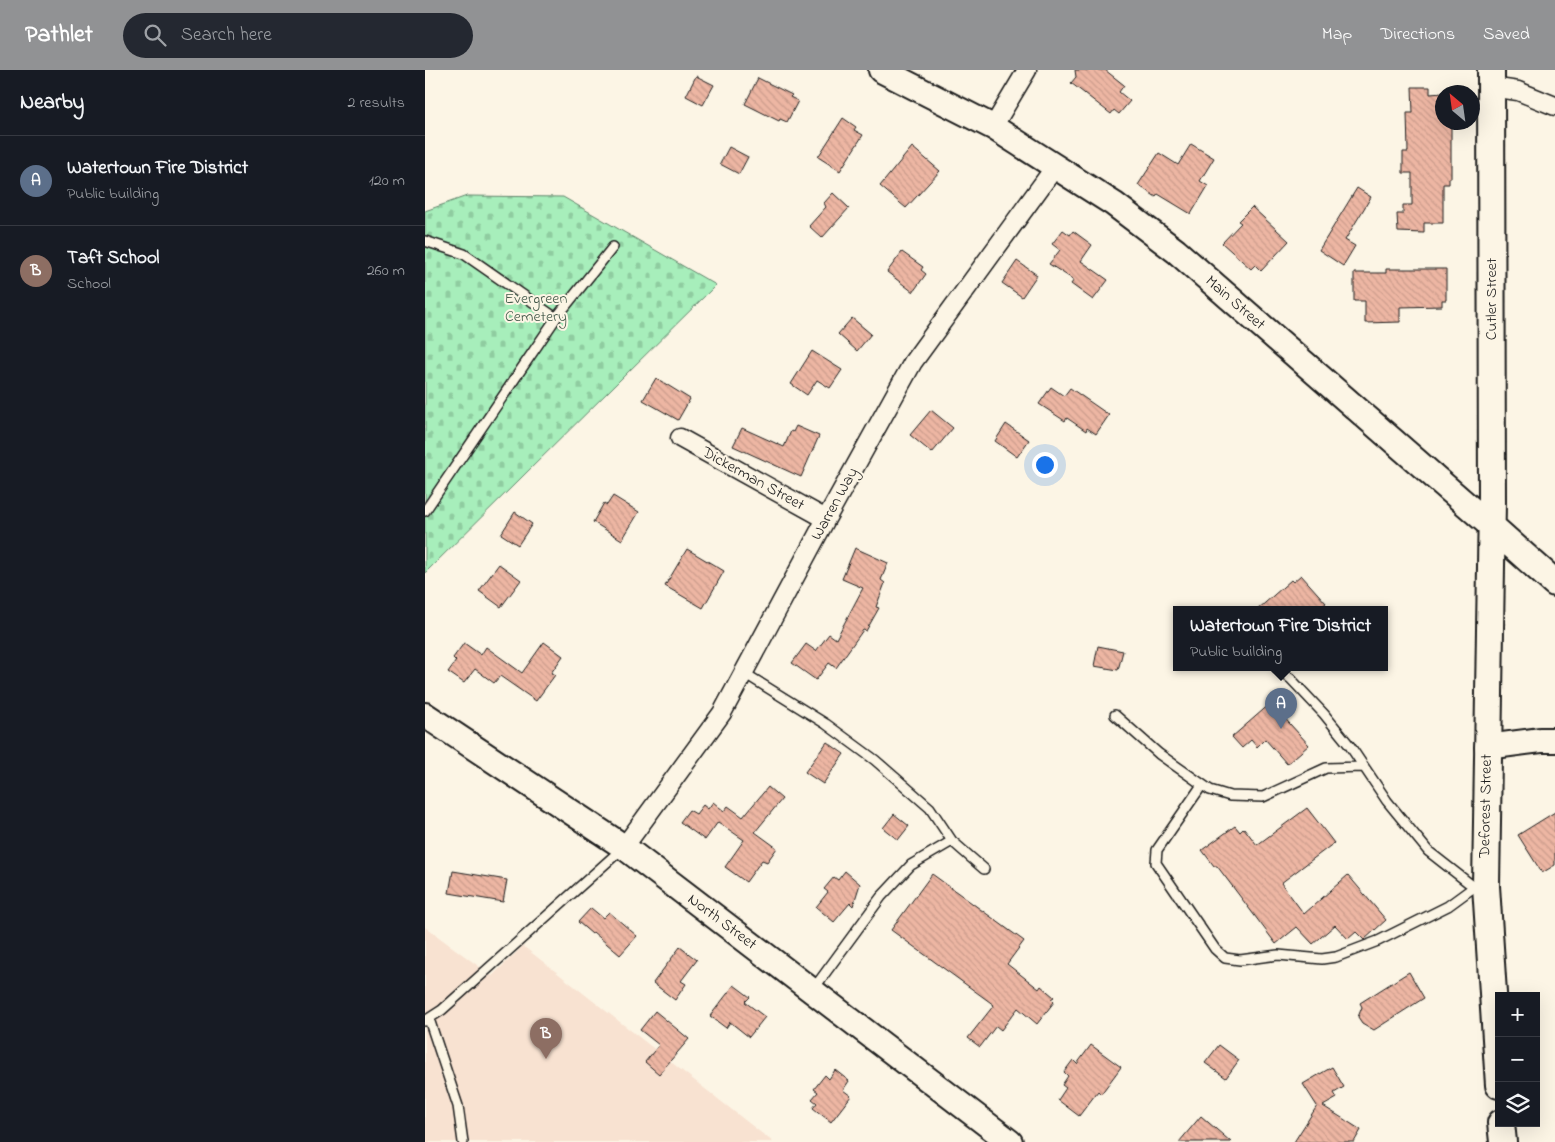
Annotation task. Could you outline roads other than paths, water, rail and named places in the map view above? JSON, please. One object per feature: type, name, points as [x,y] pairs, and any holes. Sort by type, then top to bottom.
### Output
[{"type":"main road","name":"Main Street","points":[[881,70],[993,127],[1114,204],[1175,252],[1555,583]]},
{"type":"main road","name":"Cutler Street","points":[[1491,78],[1492,527]]},
{"type":"main road","name":"Deforest Street","points":[[1492,527],[1487,747],[1480,886],[1499,1082]]},
{"type":"main road","name":"North Street","points":[[425,715],[624,847],[1010,1142]]},
{"type":"main road","points":[[1487,747],[1555,740]]},
{"type":"main road","points":[[1501,1127],[1503,1142]]},
{"type":"street","points":[[993,127],[1027,70]]},
{"type":"street","points":[[1491,78],[1555,106]]},
{"type":"street","name":"Warren Way","points":[[624,847],[723,712],[826,519],[913,362],[1055,167]]},
{"type":"street","name":"Dickerman Street","points":[[679,438],[826,519]]},
{"type":"lane","points":[[425,241],[465,254],[556,318]]},
{"type":"lane","points":[[425,511],[556,318],[613,247]]},
{"type":"lane","points":[[1202,785],[1157,850],[1156,863],[1215,949],[1225,958],[1240,960],[1278,955],[1322,959],[1336,957],[1378,941],[1448,906],[1480,886],[1428,852],[1387,801],[1350,746],[1324,714],[1291,679],[1281,671]]},
{"type":"lane","points":[[744,672],[826,724],[875,760],[930,808],[951,841],[984,869]]},
{"type":"lane","points":[[1115,715],[1159,754],[1202,785],[1210,790],[1230,796],[1263,798],[1326,768],[1364,767]]},
{"type":"lane","points":[[812,991],[881,897],[911,865],[951,841]]},
{"type":"lane","points":[[463,1142],[458,1106],[427,1020],[442,1010],[624,847]]},
{"type":"place","name":"Watertown Fire District","points":[[1281,729]]},
{"type":"place","name":"Taft School","points":[[546,1059]]},
{"type":"park label","name":"Evergreen Cemetery","points":[[536,308]]}]
